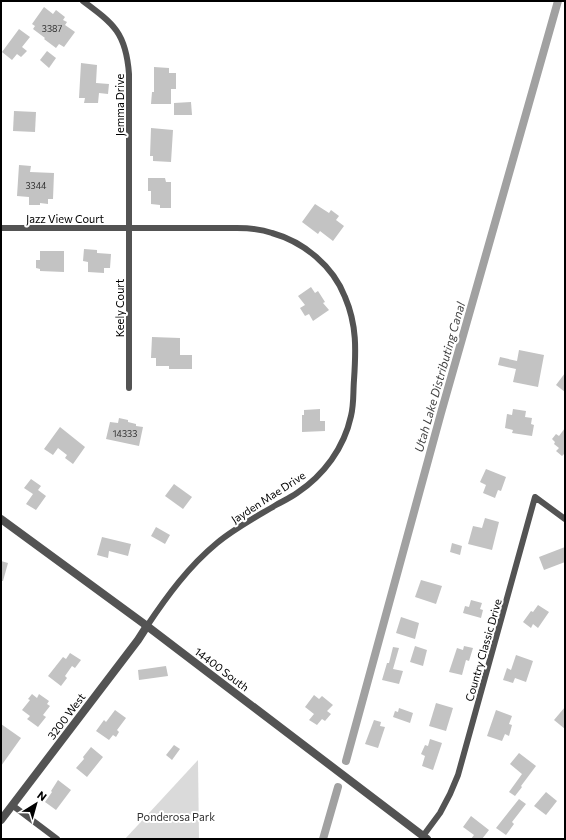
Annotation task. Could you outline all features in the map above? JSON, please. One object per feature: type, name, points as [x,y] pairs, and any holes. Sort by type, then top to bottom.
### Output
[{"type":"street","name":"Jemma Drive","points":[[83,1],[103,16],[113,26],[120,36],[128,59],[129,228]]},
{"type":"street","name":"Jazz View Court","points":[[1,228],[129,228]]},
{"type":"street","name":"Keely Court","points":[[129,228],[129,388]]},
{"type":"street","name":"Jayden Mae Drive","points":[[129,228],[256,229],[290,239],[307,250],[332,274],[343,291],[349,306],[355,335],[352,414],[348,430],[334,457],[313,481],[296,494],[244,524],[211,548],[187,572],[158,609],[147,626]]},
{"type":"street","name":"Country Classic Drive","points":[[425,837],[450,794],[458,774],[535,497],[565,519]]},
{"type":"street","name":"14400 South","points":[[1,519],[147,626],[425,837]]},
{"type":"street","name":"3200 West","points":[[1,820],[138,640],[147,626]]},
{"type":"street","points":[[12,805],[57,839]]},
{"type":"green space","name":"Ponderosa Park","points":[[198,760],[199,839],[125,839]]},
{"type":"building","points":[[44,7],[53,14],[56,10],[65,17],[63,20],[67,22],[65,25],[75,32],[64,47],[59,44],[56,48],[33,29],[35,26],[32,24]]},
{"type":"building","points":[[19,29],[30,37],[22,47],[27,51],[21,57],[17,54],[12,60],[2,52]]},
{"type":"building","points":[[47,51],[56,58],[49,68],[40,60]]},
{"type":"building","points":[[81,63],[97,65],[96,83],[109,84],[108,94],[99,93],[98,103],[84,103],[85,98],[79,98]]},
{"type":"building","points":[[154,67],[169,68],[169,73],[176,73],[176,89],[171,89],[171,104],[151,104],[152,92],[154,92]]},
{"type":"building","points":[[191,102],[192,115],[174,115],[174,103]]},
{"type":"building","points":[[14,111],[36,112],[35,132],[13,131]]},
{"type":"building","points":[[151,128],[173,130],[171,162],[153,161],[153,156],[150,156]]},
{"type":"building","points":[[19,165],[31,166],[30,172],[54,173],[53,199],[48,199],[48,204],[40,203],[40,205],[29,205],[29,197],[17,196]]},
{"type":"building","points":[[148,178],[165,178],[166,182],[171,182],[171,208],[160,208],[160,205],[151,204],[151,191],[148,191]]},
{"type":"building","points":[[315,204],[329,213],[331,210],[339,216],[336,220],[344,226],[333,241],[320,231],[318,234],[302,222]]},
{"type":"building","points":[[84,249],[97,250],[97,253],[111,254],[110,268],[104,268],[104,273],[88,272],[88,262],[83,261]]},
{"type":"building","points":[[40,251],[64,251],[64,272],[40,271],[40,269],[36,268],[36,260],[40,260]]},
{"type":"building","points":[[311,287],[315,293],[318,291],[325,302],[323,303],[329,310],[313,321],[309,314],[305,316],[300,308],[305,305],[298,296]]},
{"type":"building","points":[[152,337],[180,338],[180,355],[192,355],[192,369],[169,369],[169,366],[156,366],[156,358],[151,358]]},
{"type":"building","points":[[519,350],[544,355],[538,387],[513,382],[516,369],[498,365],[500,357],[517,361]]},
{"type":"building","points":[[565,373],[565,392],[556,385]]},
{"type":"building","points":[[320,409],[320,421],[325,421],[325,431],[302,432],[302,415],[304,415],[304,410]]},
{"type":"building","points":[[513,409],[526,411],[525,417],[532,418],[531,424],[534,425],[532,436],[512,433],[513,430],[505,428],[507,414],[512,415]]},
{"type":"building","points":[[119,418],[128,420],[128,422],[136,424],[136,426],[143,427],[139,446],[106,439],[110,422],[118,423]]},
{"type":"building","points":[[60,427],[85,447],[73,464],[65,458],[67,455],[58,448],[53,455],[44,449]]},
{"type":"building","points":[[565,428],[565,453],[562,456],[556,451],[559,448],[554,444],[555,442],[552,439],[556,434],[559,436]]},
{"type":"building","points":[[486,469],[506,477],[501,491],[498,490],[495,498],[483,493],[486,485],[480,482]]},
{"type":"building","points":[[31,479],[41,486],[38,490],[46,496],[36,510],[26,504],[33,494],[24,488]]},
{"type":"building","points":[[174,484],[192,497],[183,509],[165,496]]},
{"type":"building","points":[[485,518],[499,522],[492,550],[468,544],[473,526],[482,528]]},
{"type":"building","points":[[156,527],[170,535],[165,544],[151,536]]},
{"type":"building","points":[[102,537],[131,544],[128,556],[109,551],[108,558],[97,555]]},
{"type":"building","points":[[452,543],[462,546],[460,555],[450,552]]},
{"type":"building","points":[[565,547],[565,562],[544,570],[539,557]]},
{"type":"building","points":[[1,561],[8,563],[3,581],[1,581]]},
{"type":"building","points":[[421,580],[442,586],[436,604],[415,597]]},
{"type":"building","points":[[471,600],[482,603],[480,609],[483,610],[481,618],[463,613],[465,606],[469,607]]},
{"type":"building","points":[[538,605],[549,612],[538,628],[533,624],[531,628],[523,622],[531,611],[533,612]]},
{"type":"building","points":[[401,617],[419,623],[415,639],[396,633]]},
{"type":"building","points":[[415,646],[427,650],[423,666],[410,662]]},
{"type":"building","points":[[464,646],[473,648],[469,661],[466,660],[462,675],[449,672],[457,648],[463,650]]},
{"type":"building","points":[[393,647],[399,648],[393,669],[403,671],[399,684],[382,680],[387,663],[389,663]]},
{"type":"building","points":[[70,653],[81,660],[75,668],[72,666],[65,676],[67,678],[61,686],[48,676],[63,657],[66,659]]},
{"type":"building","points":[[516,655],[533,661],[526,682],[515,678],[513,683],[503,680],[507,668],[511,670]]},
{"type":"building","points":[[166,666],[168,676],[139,680],[138,670]]},
{"type":"building","points":[[32,694],[37,698],[39,694],[49,701],[47,704],[50,706],[43,715],[46,717],[38,727],[27,719],[30,716],[22,710],[30,700],[28,699]]},
{"type":"building","points":[[314,695],[319,699],[322,696],[333,705],[327,711],[331,714],[325,721],[322,719],[317,725],[309,720],[314,714],[305,707]]},
{"type":"building","points":[[436,703],[453,708],[446,731],[429,726]]},
{"type":"building","points":[[565,707],[565,729],[554,720]]},
{"type":"building","points":[[399,708],[413,713],[410,723],[393,717],[395,711],[398,712]]},
{"type":"building","points":[[115,710],[126,718],[117,730],[119,732],[116,737],[113,735],[109,740],[96,731],[104,720],[106,722]]},
{"type":"building","points":[[496,710],[512,716],[509,724],[512,725],[509,736],[505,734],[502,741],[487,736]]},
{"type":"building","points":[[374,720],[381,722],[380,726],[385,727],[378,748],[365,744]]},
{"type":"building","points":[[1,724],[21,738],[1,766]]},
{"type":"building","points":[[430,739],[442,743],[433,770],[422,766],[425,756],[421,754],[425,745],[428,746]]},
{"type":"building","points":[[174,745],[180,749],[172,760],[166,755]]},
{"type":"building","points":[[91,747],[103,757],[87,777],[76,768],[84,759],[83,757]]},
{"type":"building","points":[[519,753],[536,766],[515,796],[509,792],[522,774],[510,764]]},
{"type":"building","points":[[58,780],[71,790],[56,810],[45,802]]},
{"type":"building","points":[[546,792],[557,801],[546,815],[534,806]]},
{"type":"building","points":[[519,799],[526,804],[512,822],[514,824],[506,835],[496,828]]},
{"type":"building","points":[[471,816],[489,830],[482,839],[471,839],[474,835],[463,827]]},
{"type":"waterway","name":"Utah Lake Distributing Canal","points":[[346,761],[441,413],[558,1]]},
{"type":"waterway","name":"Utah Lake Distributing Canal","points":[[323,839],[338,787]]}]
